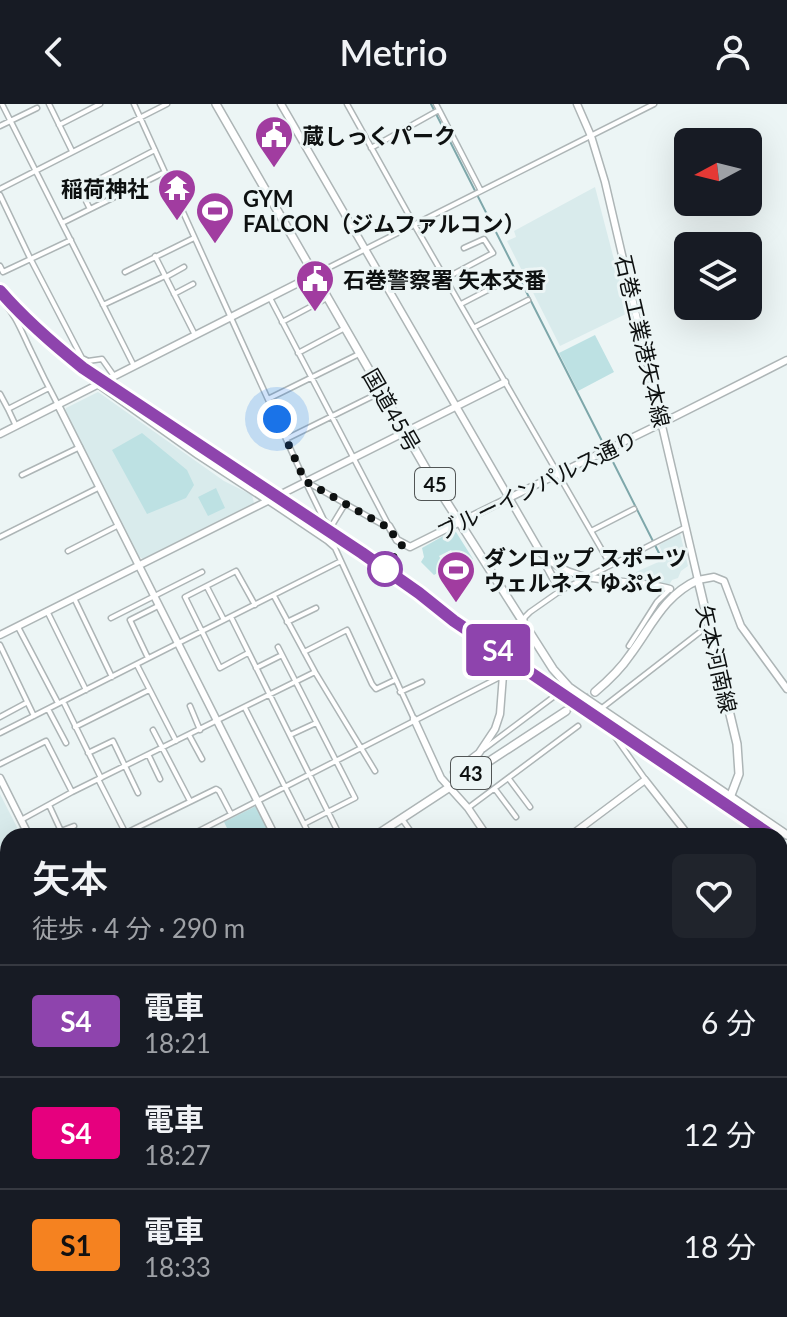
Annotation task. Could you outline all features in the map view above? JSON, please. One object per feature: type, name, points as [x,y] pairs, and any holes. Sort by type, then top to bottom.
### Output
[{"type":"main road","name":"国道45号","points":[[216,104],[458,523],[561,678],[600,709],[777,828]]},
{"type":"main road","name":"矢本河南線","points":[[595,692],[624,664],[665,604],[684,586],[698,580],[738,754],[739,774],[731,795]]},
{"type":"main road","name":"43","points":[[388,828],[566,711]]},
{"type":"street","points":[[2,104],[134,366]]},
{"type":"street","points":[[49,104],[72,151]]},
{"type":"street","points":[[59,125],[100,104]]},
{"type":"street","points":[[134,104],[305,481],[324,520],[331,527],[345,504]]},
{"type":"street","points":[[0,189],[167,104]]},
{"type":"street","points":[[281,104],[536,546],[547,559],[570,573],[670,589]]},
{"type":"street","points":[[347,104],[610,564]]},
{"type":"street","points":[[436,104],[437,112],[478,193]]},
{"type":"street","name":"石巻工業港矢本線","points":[[577,104],[591,136],[611,206],[698,580]]},
{"type":"street","points":[[0,434],[654,104]]},
{"type":"street","points":[[0,126],[37,108]]},
{"type":"street","points":[[371,148],[437,112]]},
{"type":"street","points":[[90,209],[80,189],[155,150]]},
{"type":"street","points":[[62,223],[165,172]]},
{"type":"street","points":[[0,195],[82,358],[88,361],[102,359],[114,376]]},
{"type":"street","points":[[125,272],[194,238]]},
{"type":"street","points":[[446,278],[493,253],[484,239],[464,248]]},
{"type":"street","points":[[0,266],[3,272],[71,240]]},
{"type":"street","points":[[155,256],[195,335]]},
{"type":"street","points":[[103,305],[184,267]]},
{"type":"street","points":[[461,304],[515,276]]},
{"type":"street","points":[[174,294],[193,284]]},
{"type":"street","points":[[0,298],[13,312],[22,329],[271,828]]},
{"type":"street","points":[[270,298],[389,526]]},
{"type":"street","points":[[282,322],[327,298]]},
{"type":"street","points":[[475,327],[528,300]]},
{"type":"street","points":[[298,353],[345,328]]},
{"type":"street","points":[[268,399],[359,354]]},
{"type":"street","name":"ブルーインパルス通り","points":[[389,526],[399,543],[415,546],[787,360]]},
{"type":"street","points":[[0,635],[505,382]]},
{"type":"street","points":[[98,384],[335,548],[441,778],[482,828]]},
{"type":"street","points":[[8,409],[49,388]]},
{"type":"street","points":[[286,439],[382,392]]},
{"type":"street","points":[[0,394],[16,426]]},
{"type":"street","points":[[22,475],[80,447]]},
{"type":"street","points":[[305,481],[389,526]]},
{"type":"street","points":[[0,537],[100,487]]},
{"type":"street","points":[[591,531],[634,509]]},
{"type":"street","points":[[68,551],[119,525]]},
{"type":"street","points":[[479,753],[495,729],[500,714],[504,662],[525,617],[560,591],[686,527]]},
{"type":"street","points":[[547,559],[547,567],[560,591]]},
{"type":"street","points":[[0,733],[341,561]]},
{"type":"street","points":[[248,653],[220,668],[185,597],[236,571],[255,605]]},
{"type":"street","points":[[111,618],[202,572]]},
{"type":"street","points":[[698,580],[714,577],[724,581],[741,626],[787,689]]},
{"type":"street","points":[[206,586],[224,620]]},
{"type":"street","points":[[629,646],[657,602],[670,589]]},
{"type":"street","points":[[274,596],[315,672],[375,771]]},
{"type":"street","points":[[74,598],[112,677]]},
{"type":"street","points":[[148,658],[130,620],[158,606]]},
{"type":"street","points":[[287,622],[316,608]]},
{"type":"street","points":[[47,611],[86,690]]},
{"type":"street","points":[[231,617],[336,828]]},
{"type":"street","points":[[600,709],[710,625]]},
{"type":"street","points":[[18,626],[75,727],[121,828]]},
{"type":"street","points":[[304,652],[347,630],[376,689],[395,680]]},
{"type":"street","points":[[0,645],[34,716]]},
{"type":"street","points":[[278,647],[355,798],[304,824]]},
{"type":"street","points":[[256,668],[282,655]]},
{"type":"street","points":[[454,772],[556,695],[504,662]]},
{"type":"street","points":[[137,665],[176,741]]},
{"type":"street","points":[[21,820],[315,672]]},
{"type":"street","points":[[206,828],[502,676]]},
{"type":"street","points":[[400,692],[422,682]]},
{"type":"street","points":[[75,727],[149,690]]},
{"type":"street","points":[[0,717],[27,703]]},
{"type":"street","points":[[190,706],[200,730]]},
{"type":"street","points":[[245,708],[306,828]]},
{"type":"street","points":[[48,709],[66,743]]},
{"type":"street","points":[[611,716],[611,731],[683,828]]},
{"type":"street","points":[[290,735],[316,723]]},
{"type":"street","points":[[468,808],[578,726]]},
{"type":"street","points":[[153,730],[190,801]]},
{"type":"street","points":[[189,735],[202,759]]},
{"type":"street","points":[[0,764],[46,741],[72,792]]},
{"type":"street","points":[[88,753],[113,741],[138,793]]},
{"type":"street","points":[[149,755],[160,779]]},
{"type":"street","points":[[0,778],[25,828]]},
{"type":"street","points":[[509,779],[530,807]]},
{"type":"street","points":[[581,828],[645,780]]},
{"type":"street","points":[[138,828],[216,789],[231,814]]},
{"type":"street","points":[[495,789],[516,817]]},
{"type":"street","points":[[49,805],[60,828]]},
{"type":"street","points":[[402,819],[408,828]]},
{"type":"street","points":[[69,828],[74,826]]},
{"type":"shaded area","points":[[595,187],[628,313],[560,346],[507,241],[516,237],[514,231]]},
{"type":"shaded area","points":[[595,335],[614,372],[578,391],[559,353]]},
{"type":"shaded area","points":[[98,392],[224,481],[252,495],[254,503],[143,559],[138,556],[64,413],[66,408]]},
{"type":"shaded area","points":[[142,433],[187,470],[194,485],[186,498],[147,514],[112,450]]},
{"type":"shaded area","points":[[216,488],[225,508],[208,516],[198,497]]},
{"type":"shaded area","points":[[452,531],[456,532],[473,559],[462,566],[451,550],[439,556],[446,568],[434,575],[421,562],[424,557],[422,548]]},
{"type":"shaded area","points":[[680,533],[688,566],[678,578],[669,585],[637,579],[636,572],[665,559],[659,545]]},
{"type":"shaded area","points":[[0,794],[17,828],[0,828]]},
{"type":"shaded area","points":[[256,806],[267,828],[227,828],[224,822]]},
{"type":"waterway","points":[[431,104],[603,443]]},
{"type":"waterway","points":[[610,456],[662,559]]},
{"type":"tunnel","points":[[566,711],[595,692]]},
{"type":"railway","points":[[0,292],[19,314],[83,368],[274,497],[388,579],[506,655],[760,828]]},
{"type":"train","name":"S4","points":[[0,291],[19,314],[83,368],[362,553],[454,621],[760,828]]},
{"type":"place","name":"蔵しっくパーク","points":[[274,169]]},
{"type":"place","name":"稲荷神社","points":[[177,222]]},
{"type":"place","name":"GYM FALCON（ジムファルコン）","points":[[215,245]]},
{"type":"place","name":"石巻警察署 矢本交番","points":[[315,313]]},
{"type":"place","name":"ダンロップ スポーツ ウェルネス ゆぷと","points":[[456,604]]},
{"type":"route","points":[[277,419],[305,481],[389,526],[402,545],[385,569]]}]
